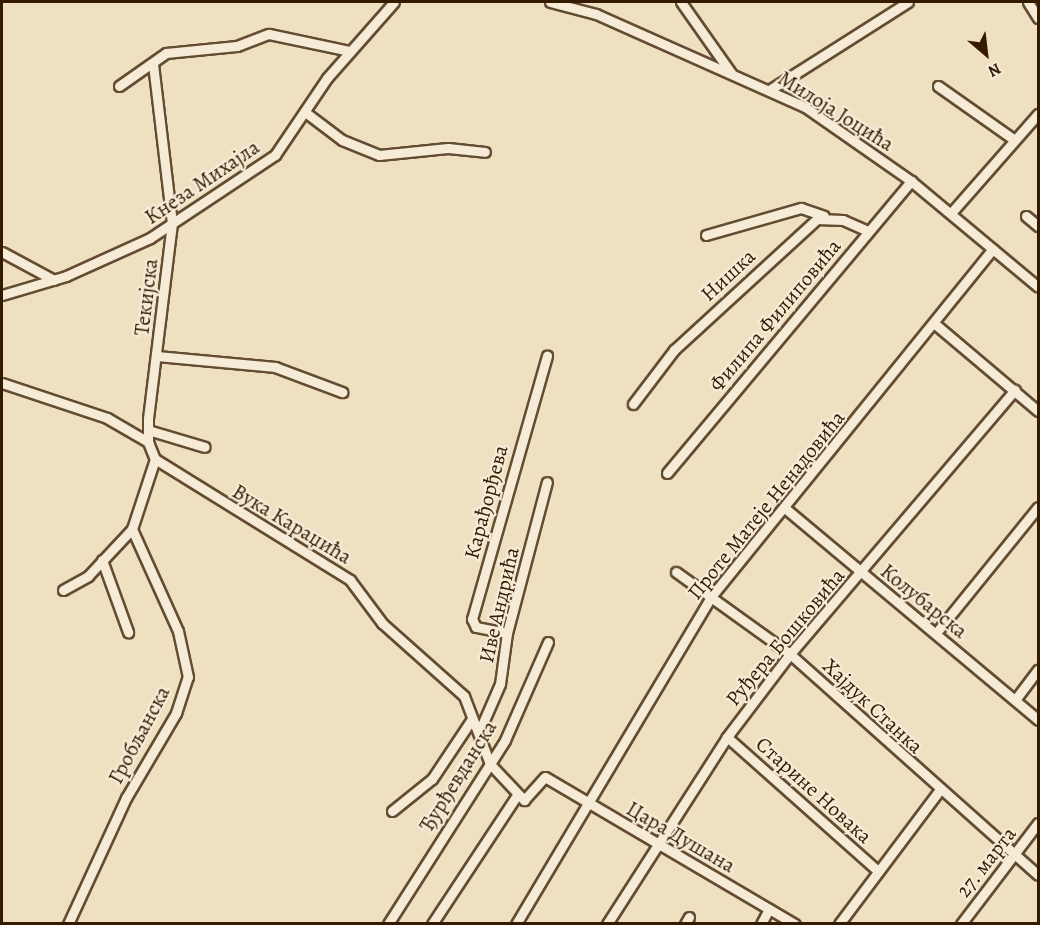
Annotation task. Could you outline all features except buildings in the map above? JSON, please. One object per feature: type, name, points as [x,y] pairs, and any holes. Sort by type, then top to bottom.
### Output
[{"type":"street","name":"Кнеза Михајла","points":[[2,295],[54,280],[172,223],[276,155],[350,51],[394,2]]},
{"type":"street","name":"Милоја Јоцића","points":[[550,2],[596,14],[771,88],[911,181],[1038,288]]},
{"type":"street","points":[[681,2],[731,73]]},
{"type":"street","points":[[771,88],[908,2]]},
{"type":"street","points":[[1028,2],[1038,18]]},
{"type":"street","points":[[119,86],[166,53],[237,46],[269,34],[350,51]]},
{"type":"street","name":"Текијска","points":[[148,442],[172,223],[153,64]]},
{"type":"street","points":[[938,86],[1013,140]]},
{"type":"street","points":[[305,112],[342,140],[379,155],[448,148],[485,152]]},
{"type":"street","points":[[951,213],[1038,114]]},
{"type":"street","name":"Филипа Филиповића","points":[[667,473],[911,181]]},
{"type":"street","points":[[706,236],[801,208],[868,231]]},
{"type":"street","name":"Нишка","points":[[633,404],[674,350],[824,216]]},
{"type":"street","points":[[1026,216],[1038,226]]},
{"type":"street","name":"Проте Матеје Ненадовића","points":[[516,924],[590,804],[710,598],[786,509],[993,249]]},
{"type":"street","points":[[2,252],[54,280]]},
{"type":"street","points":[[935,324],[1038,411]]},
{"type":"street","name":"Карађорђева","points":[[507,633],[476,627],[472,619],[547,355]]},
{"type":"street","name":"Текијска","points":[[157,356],[255,363],[342,392]]},
{"type":"street","points":[[2,383],[107,418],[148,442],[155,459],[132,529],[88,576],[63,590]]},
{"type":"street","name":"Руђера Бошковића","points":[[606,924],[727,737],[790,654],[1015,390]]},
{"type":"street","points":[[148,430],[205,447]]},
{"type":"street","name":"Вука Караџића","points":[[155,459],[350,580],[382,623],[451,680],[464,696],[490,764],[517,795]]},
{"type":"street","name":"Иве Андрића","points":[[479,732],[500,684],[507,633],[547,482]]},
{"type":"street","points":[[936,633],[1038,507]]},
{"type":"street","name":"Колубарска","points":[[786,509],[1038,720]]},
{"type":"street","name":"Гробљанска","points":[[68,924],[126,798],[176,713],[188,677],[178,631],[132,529]]},
{"type":"street","points":[[102,560],[128,632]]},
{"type":"street","name":"Хајдук Станка","points":[[676,572],[790,654],[939,791],[1038,875]]},
{"type":"street","name":"Ђурђевданска","points":[[388,924],[490,764],[549,642]]},
{"type":"street","points":[[1015,700],[1038,670]]},
{"type":"street","points":[[392,811],[432,778],[472,719]]},
{"type":"street","name":"Старине Новака","points":[[727,737],[878,871]]},
{"type":"street","name":"Цара Душана","points":[[517,795],[526,801],[545,777],[795,924]]},
{"type":"street","points":[[839,924],[939,791]]},
{"type":"street","points":[[432,924],[517,795]]},
{"type":"street","name":"27. марта","points":[[961,924],[1038,823]]},
{"type":"street","points":[[761,924],[769,909]]}]
